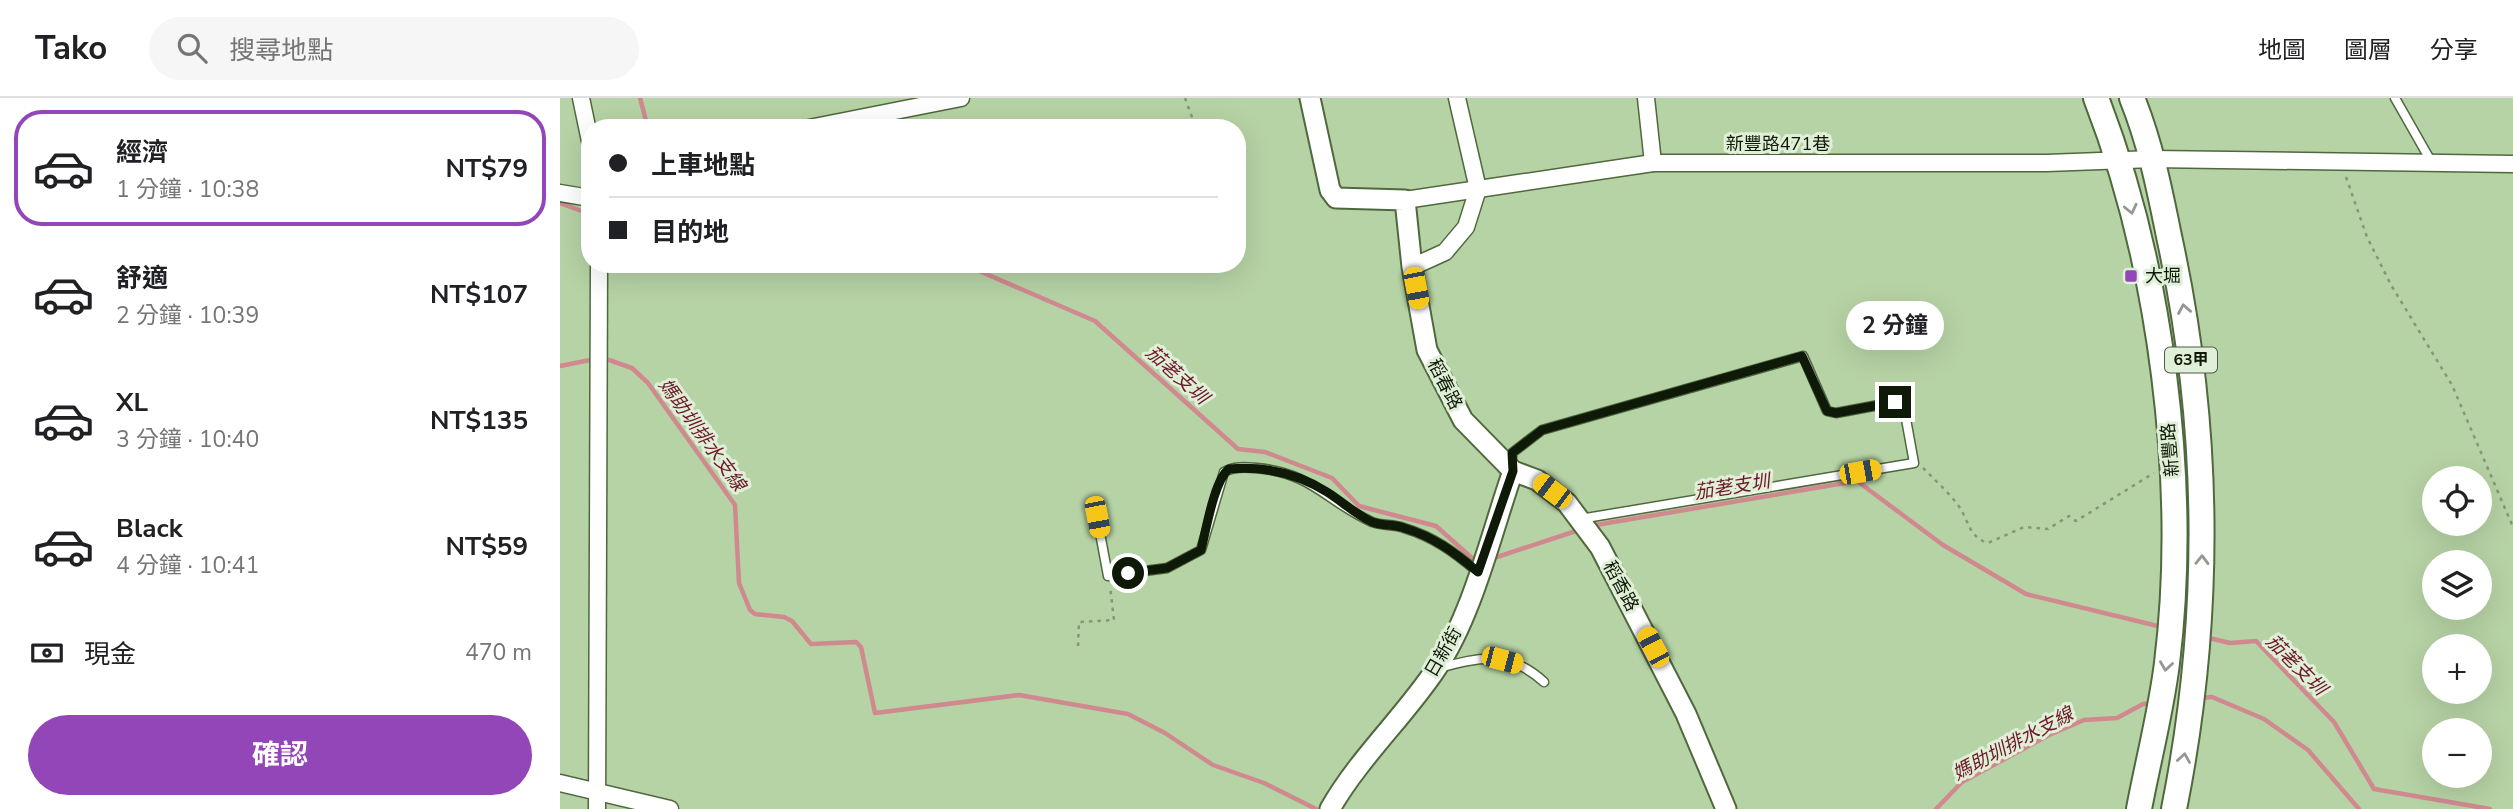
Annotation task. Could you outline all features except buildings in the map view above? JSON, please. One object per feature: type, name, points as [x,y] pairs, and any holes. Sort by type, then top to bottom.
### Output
[{"type":"main road","name":"新豐路","points":[[2096,98],[2120,161],[2154,313],[2172,465],[2174,561],[2170,629],[2160,703],[2139,809]]},
{"type":"main road","name":"新豐路","points":[[2132,98],[2153,159],[2185,313],[2202,463],[2198,636],[2192,699],[2174,809]]},
{"type":"street","points":[[582,98],[586,119]]},
{"type":"street","points":[[855,119],[961,98]]},
{"type":"street","points":[[1310,98],[1330,190],[1336,198],[1405,200]]},
{"type":"street","points":[[1412,267],[1445,252],[1466,227],[1478,189],[1457,98]]},
{"type":"street","points":[[1646,98],[1653,163]]},
{"type":"street","name":"新豐路471巷","points":[[1405,200],[1653,163],[2153,159],[2513,164]]},
{"type":"street","points":[[560,193],[581,196]]},
{"type":"street","name":"稻春路","points":[[1405,200],[1412,267],[1427,350],[1464,420],[1513,471]]},
{"type":"street","points":[[597,809],[599,273]]},
{"type":"street","name":"稻香路","points":[[1513,471],[1537,480],[1567,503],[1600,547],[1686,714],[1726,809]]},
{"type":"street","name":"日新街","points":[[1330,809],[1436,669],[1458,629],[1513,471]]},
{"type":"street","points":[[560,783],[670,809]]},
{"type":"lane","points":[[2395,98],[2432,163]]},
{"type":"lane","points":[[1513,471],[1512,453],[1542,430],[1802,356],[1827,411],[1836,413],[1895,402],[1904,408],[1914,463],[1579,520]]},
{"type":"lane","points":[[1097,517],[1108,576],[1167,568],[1201,550],[1224,472],[1247,467],[1278,470],[1328,492],[1348,509],[1375,523],[1402,527],[1443,543],[1478,572]]},
{"type":"lane","points":[[1436,669],[1476,659],[1502,660],[1527,667],[1544,682]]},
{"type":"path","points":[[1185,98],[1193,119]]},
{"type":"path","points":[[2340,161],[2367,237],[2391,285],[2452,385],[2513,527]]},
{"type":"path","points":[[1914,463],[1921,465],[1944,489],[1960,508],[1969,528],[1979,540],[1988,543],[2024,527],[2048,529],[2069,516],[2076,521],[2172,465]]},
{"type":"path","points":[[1078,646],[1079,622],[1114,620],[1108,576]]},
{"type":"waterway","points":[[640,98],[646,119]]},
{"type":"waterway","name":"茄荖支圳","points":[[560,203],[581,211]]},
{"type":"waterway","name":"茄荖支圳","points":[[984,273],[1095,321],[1238,449],[1265,452],[1332,478],[1359,506],[1436,526],[1472,558],[1479,558]]},
{"type":"waterway","name":"媽助圳排水支線","points":[[603,358],[632,368],[648,383],[735,505],[739,583],[750,610],[755,614],[784,617],[792,621],[811,644],[856,642],[861,647],[875,713],[1019,695],[1128,714],[1165,733],[1213,765],[1264,783],[1316,809]]},
{"type":"waterway","name":"媽助圳排水支線","points":[[560,366],[595,359]]},
{"type":"waterway","name":"茄荖支圳","points":[[1590,526],[1857,481],[1943,545],[2026,594],[2162,627]]},
{"type":"waterway","name":"茄荖支圳","points":[[1491,559],[1579,530]]},
{"type":"waterway","name":"茄荖支圳","points":[[2205,637],[2230,643],[2256,641],[2334,722],[2374,789],[2490,809]]},
{"type":"waterway","name":"媽助圳排水支線","points":[[2199,698],[2212,697],[2264,719],[2308,750],[2359,809]]},
{"type":"waterway","name":"媽助圳排水支線","points":[[1936,809],[1962,782],[2049,735],[2084,720],[2117,718],[2143,704],[2152,703]]},
{"type":"place","name":"大堀","points":[[2131,276]]},
{"type":"route","points":[[1128,573],[1167,568],[1201,550],[1214,500],[1224,472],[1229,469],[1247,467],[1278,470],[1294,475],[1328,492],[1348,509],[1375,523],[1402,527],[1443,543],[1478,572],[1513,471],[1512,453],[1542,430],[1802,356],[1827,411],[1836,413],[1895,402]]}]
